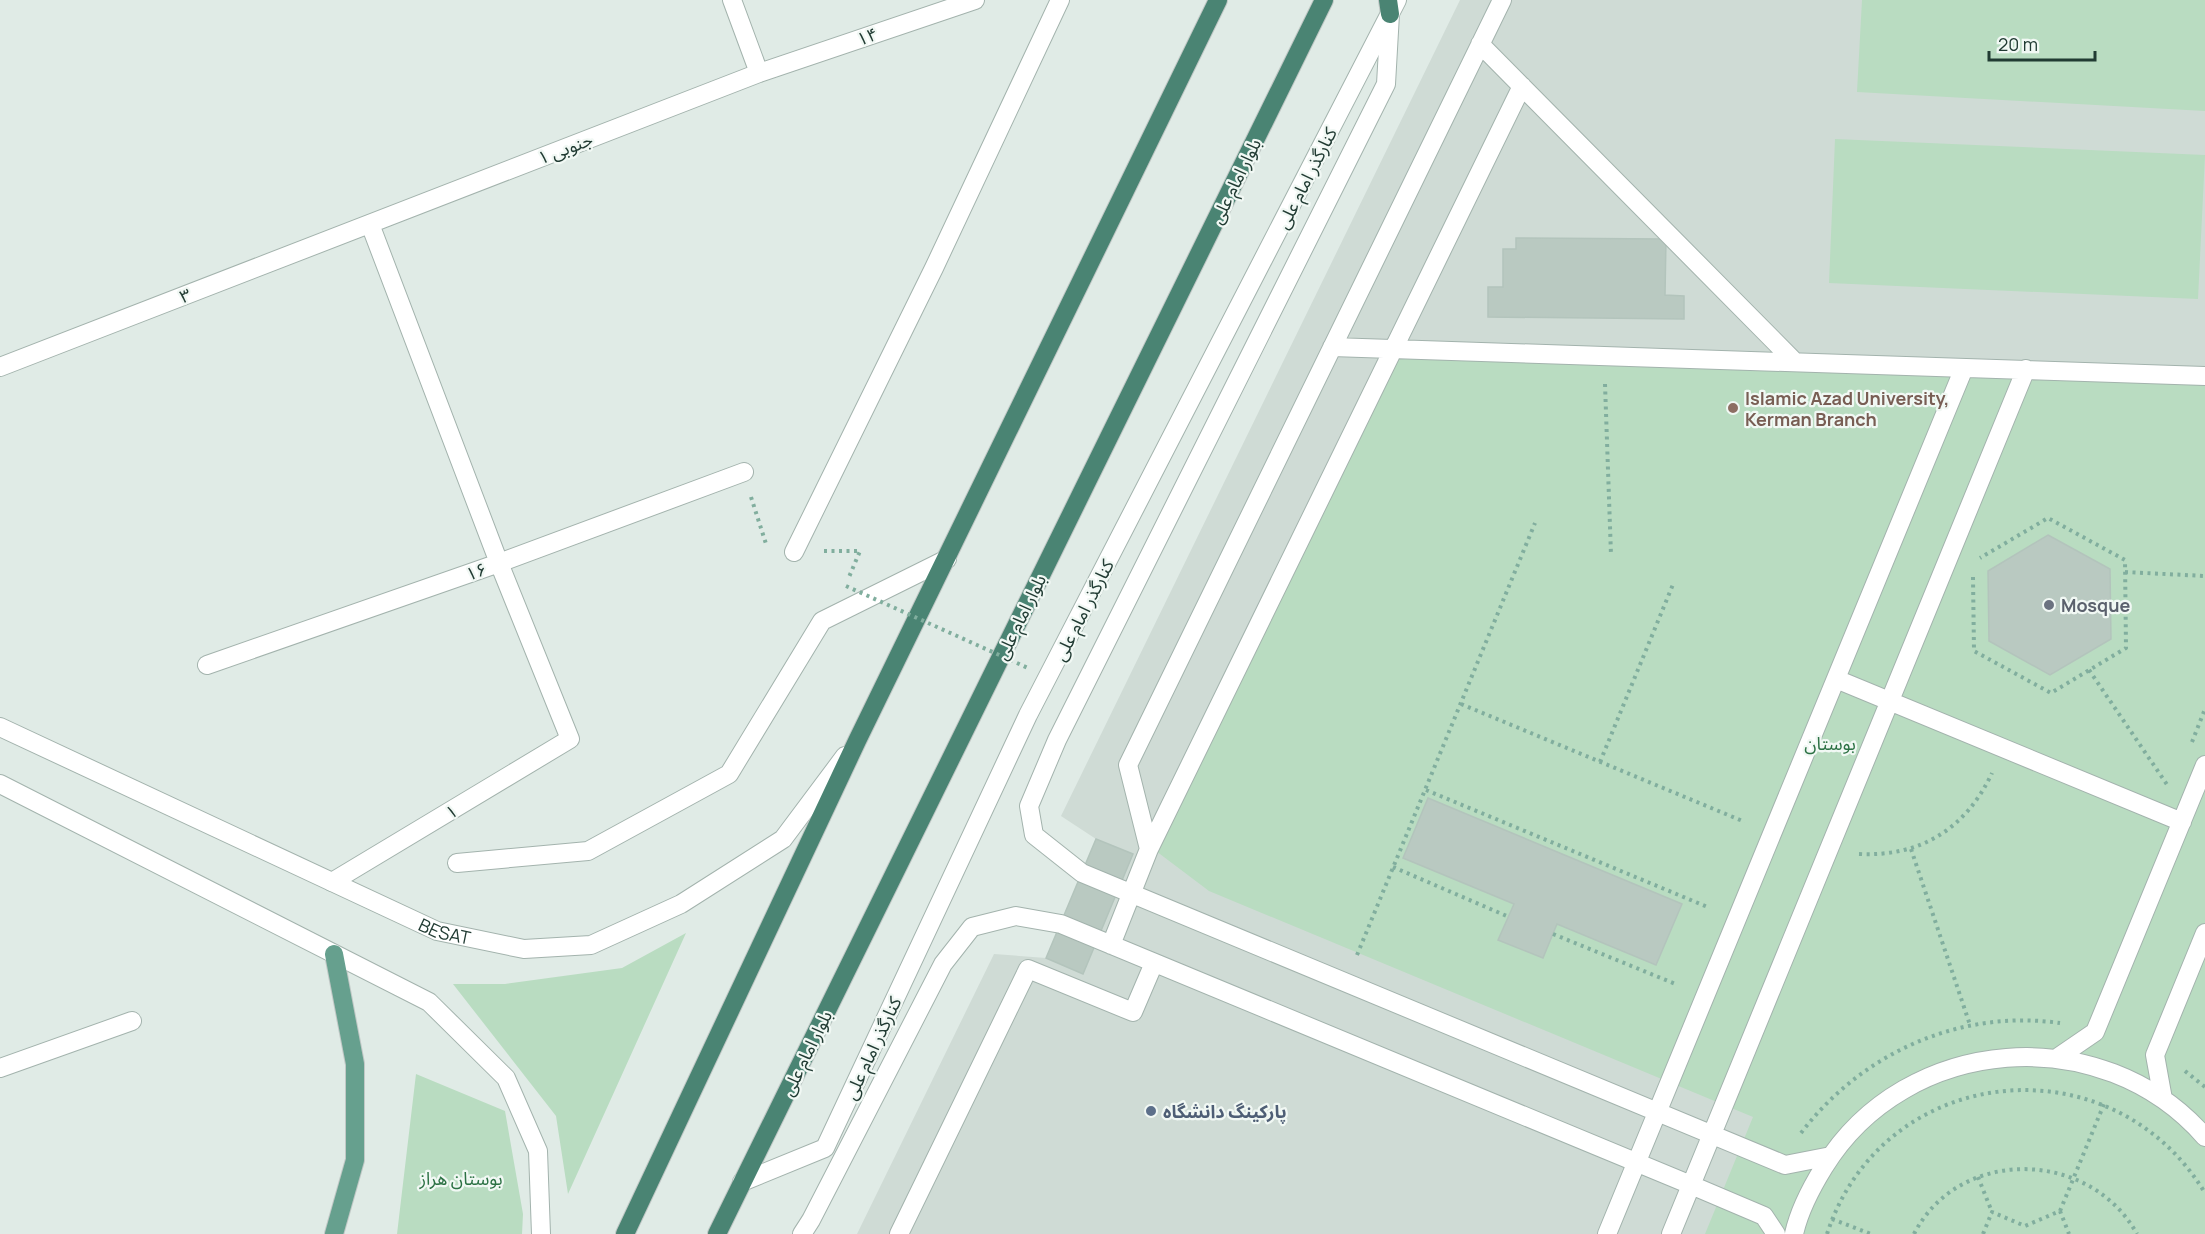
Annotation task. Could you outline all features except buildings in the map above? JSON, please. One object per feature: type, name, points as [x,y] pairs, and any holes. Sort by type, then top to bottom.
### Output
[{"type":"highway","points":[[625,1234],[857,741],[1218,0]]},
{"type":"highway","name":"بلوار امام علی","points":[[717,1234],[1324,0]]},
{"type":"main road","points":[[334,954],[355,1064],[355,1160],[334,1234]]},
{"type":"street","points":[[732,0],[759,73]]},
{"type":"street","name":"۱۴","points":[[759,73],[975,0]]},
{"type":"street","points":[[794,552],[934,268],[1060,0]]},
{"type":"street","points":[[1149,849],[1128,765],[1502,0]]},
{"type":"street","points":[[1392,5],[1386,84],[1062,729],[1029,806],[1034,835],[1082,873],[1785,1165],[1831,1156]]},
{"type":"street","name":"کنارگذر امام علی","points":[[742,1182],[825,1148],[1028,715],[1392,5]]},
{"type":"street","points":[[1480,44],[1795,362]]},
{"type":"street","name":"۱ جنوبی","points":[[370,224],[759,73]]},
{"type":"street","points":[[1111,945],[1149,849],[1522,86]]},
{"type":"street","points":[[370,224],[499,563]]},
{"type":"street","name":"۳","points":[[0,367],[370,224]]},
{"type":"street","points":[[1332,346],[2205,376]]},
{"type":"street","points":[[1608,1234],[1964,368]]},
{"type":"street","points":[[1671,1234],[2026,369]]},
{"type":"street","name":"۱۶","points":[[207,665],[499,563],[744,472]]},
{"type":"street","points":[[457,863],[588,851],[729,774],[822,621],[947,560]]},
{"type":"street","name":"۱","points":[[332,882],[570,740],[499,563]]},
{"type":"street","points":[[1836,679],[2182,822]]},
{"type":"street","name":"BESAT","points":[[0,727],[437,931],[524,949],[591,945],[681,904],[783,839],[857,741]]},
{"type":"street","points":[[2057,1058],[2095,1032],[2205,765]]},
{"type":"street","points":[[0,784],[429,1002],[506,1078],[538,1151],[541,1234]]},
{"type":"street","points":[[802,1234],[943,964],[972,927],[1016,916],[1061,924],[1691,1185],[1764,1216],[1776,1234]]},
{"type":"street","points":[[2163,1099],[2155,1055],[2205,933]]},
{"type":"street","points":[[899,1234],[1028,969],[1133,1012],[1154,963]]},
{"type":"street","points":[[0,1068],[132,1021]]},
{"type":"street","points":[[1794,1234],[1808,1196],[1831,1156],[1847,1136],[1872,1112],[1907,1088],[1930,1076],[1979,1061],[2006,1057],[2057,1058],[2112,1072],[2163,1099],[2183,1114],[2205,1137]]},
{"type":"path","points":[[1604,356],[1611,555]]},
{"type":"path","points":[[1973,577],[1974,651],[2051,693],[2127,648],[2125,560],[2048,518],[1980,558]]},
{"type":"path","points":[[1357,955],[1535,523]]},
{"type":"path","points":[[860,551],[846,586],[1028,668]]},
{"type":"path","points":[[2125,572],[2205,576]]},
{"type":"path","points":[[1600,762],[1674,582]]},
{"type":"path","points":[[2089,670],[2171,791],[2161,786]]},
{"type":"path","points":[[1461,704],[1746,822]]},
{"type":"path","points":[[1859,854],[1886,854],[1911,849],[1942,835],[1967,813],[1987,785],[1994,770],[1999,747]]},
{"type":"path","points":[[1425,790],[1710,908]]},
{"type":"path","points":[[1911,849],[1970,1025]]},
{"type":"path","points":[[1393,867],[1509,917]]},
{"type":"path","points":[[1553,934],[1678,985]]},
{"type":"path","points":[[1827,1234],[1845,1192],[1882,1146],[1905,1127],[1930,1112],[1958,1100],[1987,1092],[2017,1089],[2046,1090],[2104,1104],[2131,1117],[2155,1134],[2195,1176],[2205,1192]]},
{"type":"path","points":[[2070,1234],[2060,1211],[2104,1104]]},
{"type":"path","points":[[1914,1234],[1918,1225],[1934,1205],[1955,1189],[1978,1177],[2026,1168],[2050,1171],[2073,1178],[2096,1189],[2116,1205],[2137,1234]]},
{"type":"path","points":[[1978,1177],[1992,1212],[1983,1234]]},
{"type":"path","points":[[1992,1212],[2025,1226],[2060,1211]]},
{"type":"path","points":[[1832,1219],[1870,1234]]},
{"type":"shaded area","name":"Islamic Azad University, Kerman Branch","points":[[1460,0],[2205,0],[2205,1234],[857,1234],[994,954],[1046,958],[1096,839],[1061,816]]},
{"type":"green space","points":[[1862,0],[2205,0],[2205,111],[1857,92]]},
{"type":"green space","points":[[1835,139],[2205,155],[2198,299],[1829,283]]},
{"type":"green space","name":"بوستان","points":[[1395,352],[2205,379],[2205,1234],[1705,1234],[1753,1117],[1209,891],[1152,848]]},
{"type":"green space","points":[[686,933],[568,1194],[556,1116],[453,984],[505,984],[622,968]]},
{"type":"green space","name":"بوستان هراز","points":[[416,1074],[505,1111],[523,1214],[522,1234],[397,1234]]},
{"type":"place","name":"Islamic Azad University, Kerman Branch","points":[[1733,408]]},
{"type":"place","name":"Mosque","points":[[2049,605]]},
{"type":"place","name":"پارکینگ دانشگاه","points":[[1151,1111]]}]
